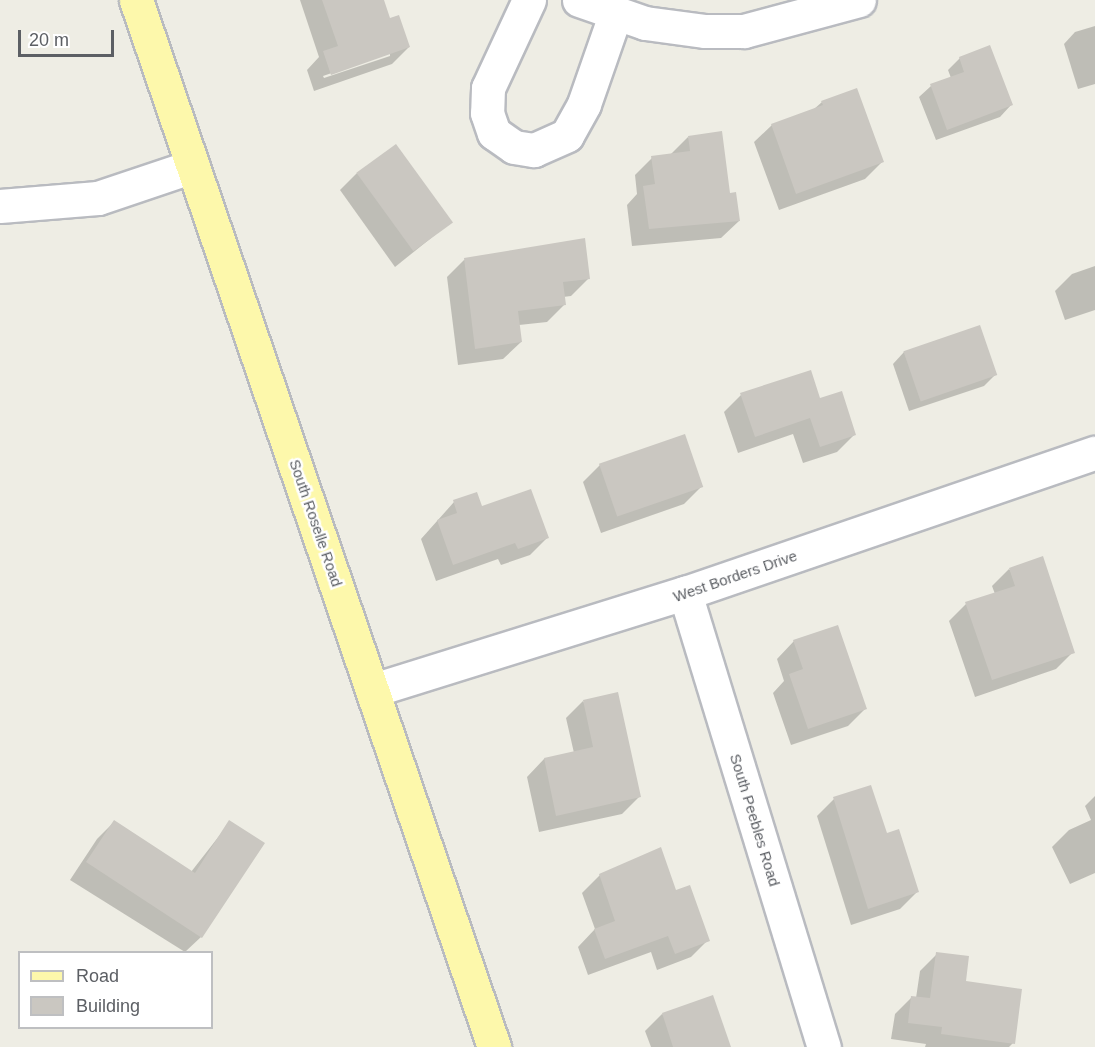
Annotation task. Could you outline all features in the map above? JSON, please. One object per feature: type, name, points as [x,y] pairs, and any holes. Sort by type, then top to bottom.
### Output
[{"type":"main road","name":"South Roselle Road","points":[[136,0],[494,1047]]},
{"type":"street","points":[[529,0],[488,88],[487,113],[494,133],[514,147],[534,150],[567,135],[584,104],[616,12]]},
{"type":"street","points":[[579,0],[645,23],[705,31],[744,31],[859,0]]},
{"type":"street","points":[[0,206],[98,198],[193,166]]},
{"type":"street","name":"West Borders Drive","points":[[373,690],[685,593],[1095,453]]},
{"type":"street","name":"South Peebles Road","points":[[685,593],[824,1047]]},
{"type":"building","points":[[322,0],[384,0],[390,18],[399,15],[410,47],[331,75],[323,51],[338,46]]},
{"type":"building","points":[[990,45],[1013,105],[947,130],[930,84],[964,72],[959,57]]},
{"type":"building","points":[[857,88],[884,162],[796,194],[771,124],[823,105],[821,101]]},
{"type":"building","points":[[722,131],[730,193],[736,192],[740,221],[649,229],[643,186],[655,184],[651,156],[690,151],[688,136]]},
{"type":"building","points":[[396,144],[453,222],[413,251],[356,173]]},
{"type":"building","points":[[585,238],[590,279],[563,282],[566,305],[518,311],[522,342],[475,349],[464,258]]},
{"type":"building","points":[[980,325],[997,375],[921,401],[903,351]]},
{"type":"building","points":[[811,370],[820,398],[842,391],[856,435],[820,447],[810,418],[755,437],[740,393]]},
{"type":"building","points":[[685,434],[703,487],[617,517],[599,464]]},
{"type":"building","points":[[531,489],[549,538],[518,549],[515,543],[453,565],[437,520],[457,513],[453,500],[477,492],[482,506]]},
{"type":"building","points":[[1043,556],[1075,653],[992,680],[965,602],[1015,586],[1009,568]]},
{"type":"building","points":[[838,625],[867,709],[808,729],[789,674],[803,669],[793,640]]},
{"type":"building","points":[[618,692],[641,797],[556,816],[544,758],[593,747],[583,700]]},
{"type":"building","points":[[871,785],[887,833],[899,829],[919,892],[868,909],[833,797]]},
{"type":"building","points":[[114,820],[195,873],[229,820],[265,843],[202,938],[86,862]]},
{"type":"building","points":[[661,847],[676,890],[690,885],[710,941],[675,954],[668,936],[605,959],[594,929],[615,921],[599,874]]},
{"type":"building","points":[[936,952],[969,956],[966,981],[1022,989],[1015,1044],[941,1034],[942,1027],[908,1023],[911,996],[930,998]]},
{"type":"building","points":[[713,995],[731,1047],[673,1047],[662,1013]]}]
